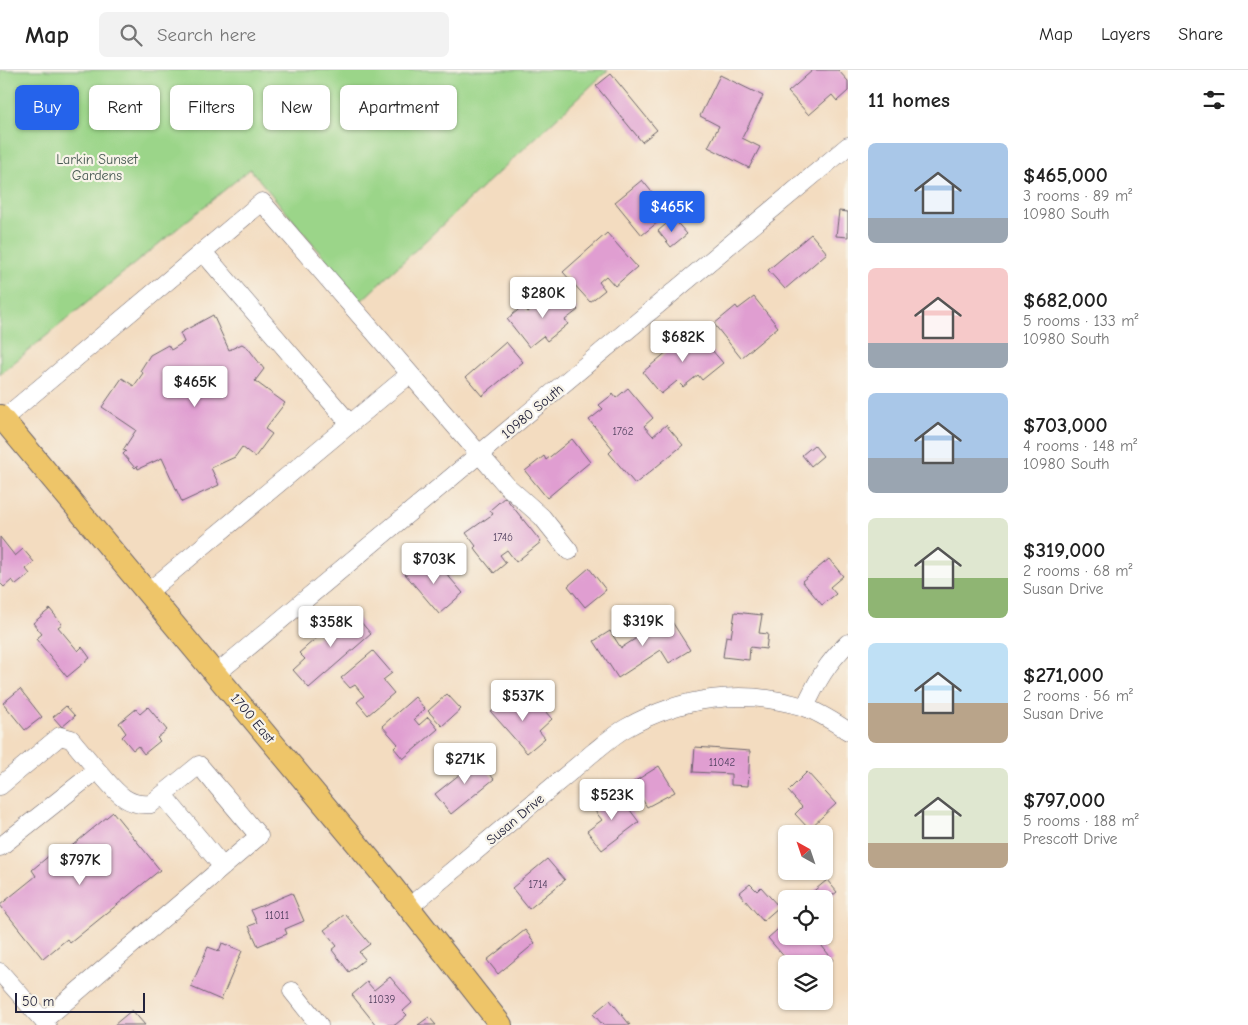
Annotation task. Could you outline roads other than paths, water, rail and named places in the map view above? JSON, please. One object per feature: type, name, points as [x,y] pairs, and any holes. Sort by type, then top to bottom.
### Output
[{"type":"main road","name":"1700 East","points":[[2,417],[314,790],[501,1025]]},
{"type":"street","name":"10980 South","points":[[216,674],[848,146]]},
{"type":"street","points":[[2,417],[262,202],[507,486],[542,517],[569,551]]},
{"type":"street","points":[[203,252],[350,424]]},
{"type":"street","points":[[148,592],[410,374]]},
{"type":"street","points":[[805,707],[816,684],[832,659],[848,643]]},
{"type":"street","name":"Susan Drive","points":[[409,907],[595,751],[624,729],[657,712],[692,701],[725,697],[762,698],[805,707],[848,731]]},
{"type":"street","points":[[0,786],[60,736],[71,739],[124,799],[134,804],[151,804],[199,765],[259,836],[45,1023],[0,972]]},
{"type":"street","points":[[0,847],[97,770]]},
{"type":"street","points":[[163,795],[223,868]]},
{"type":"street","points":[[292,991],[318,1025]]},
{"type":"park label","name":"Larkin Sunset Gardens","points":[[97,168]]}]
